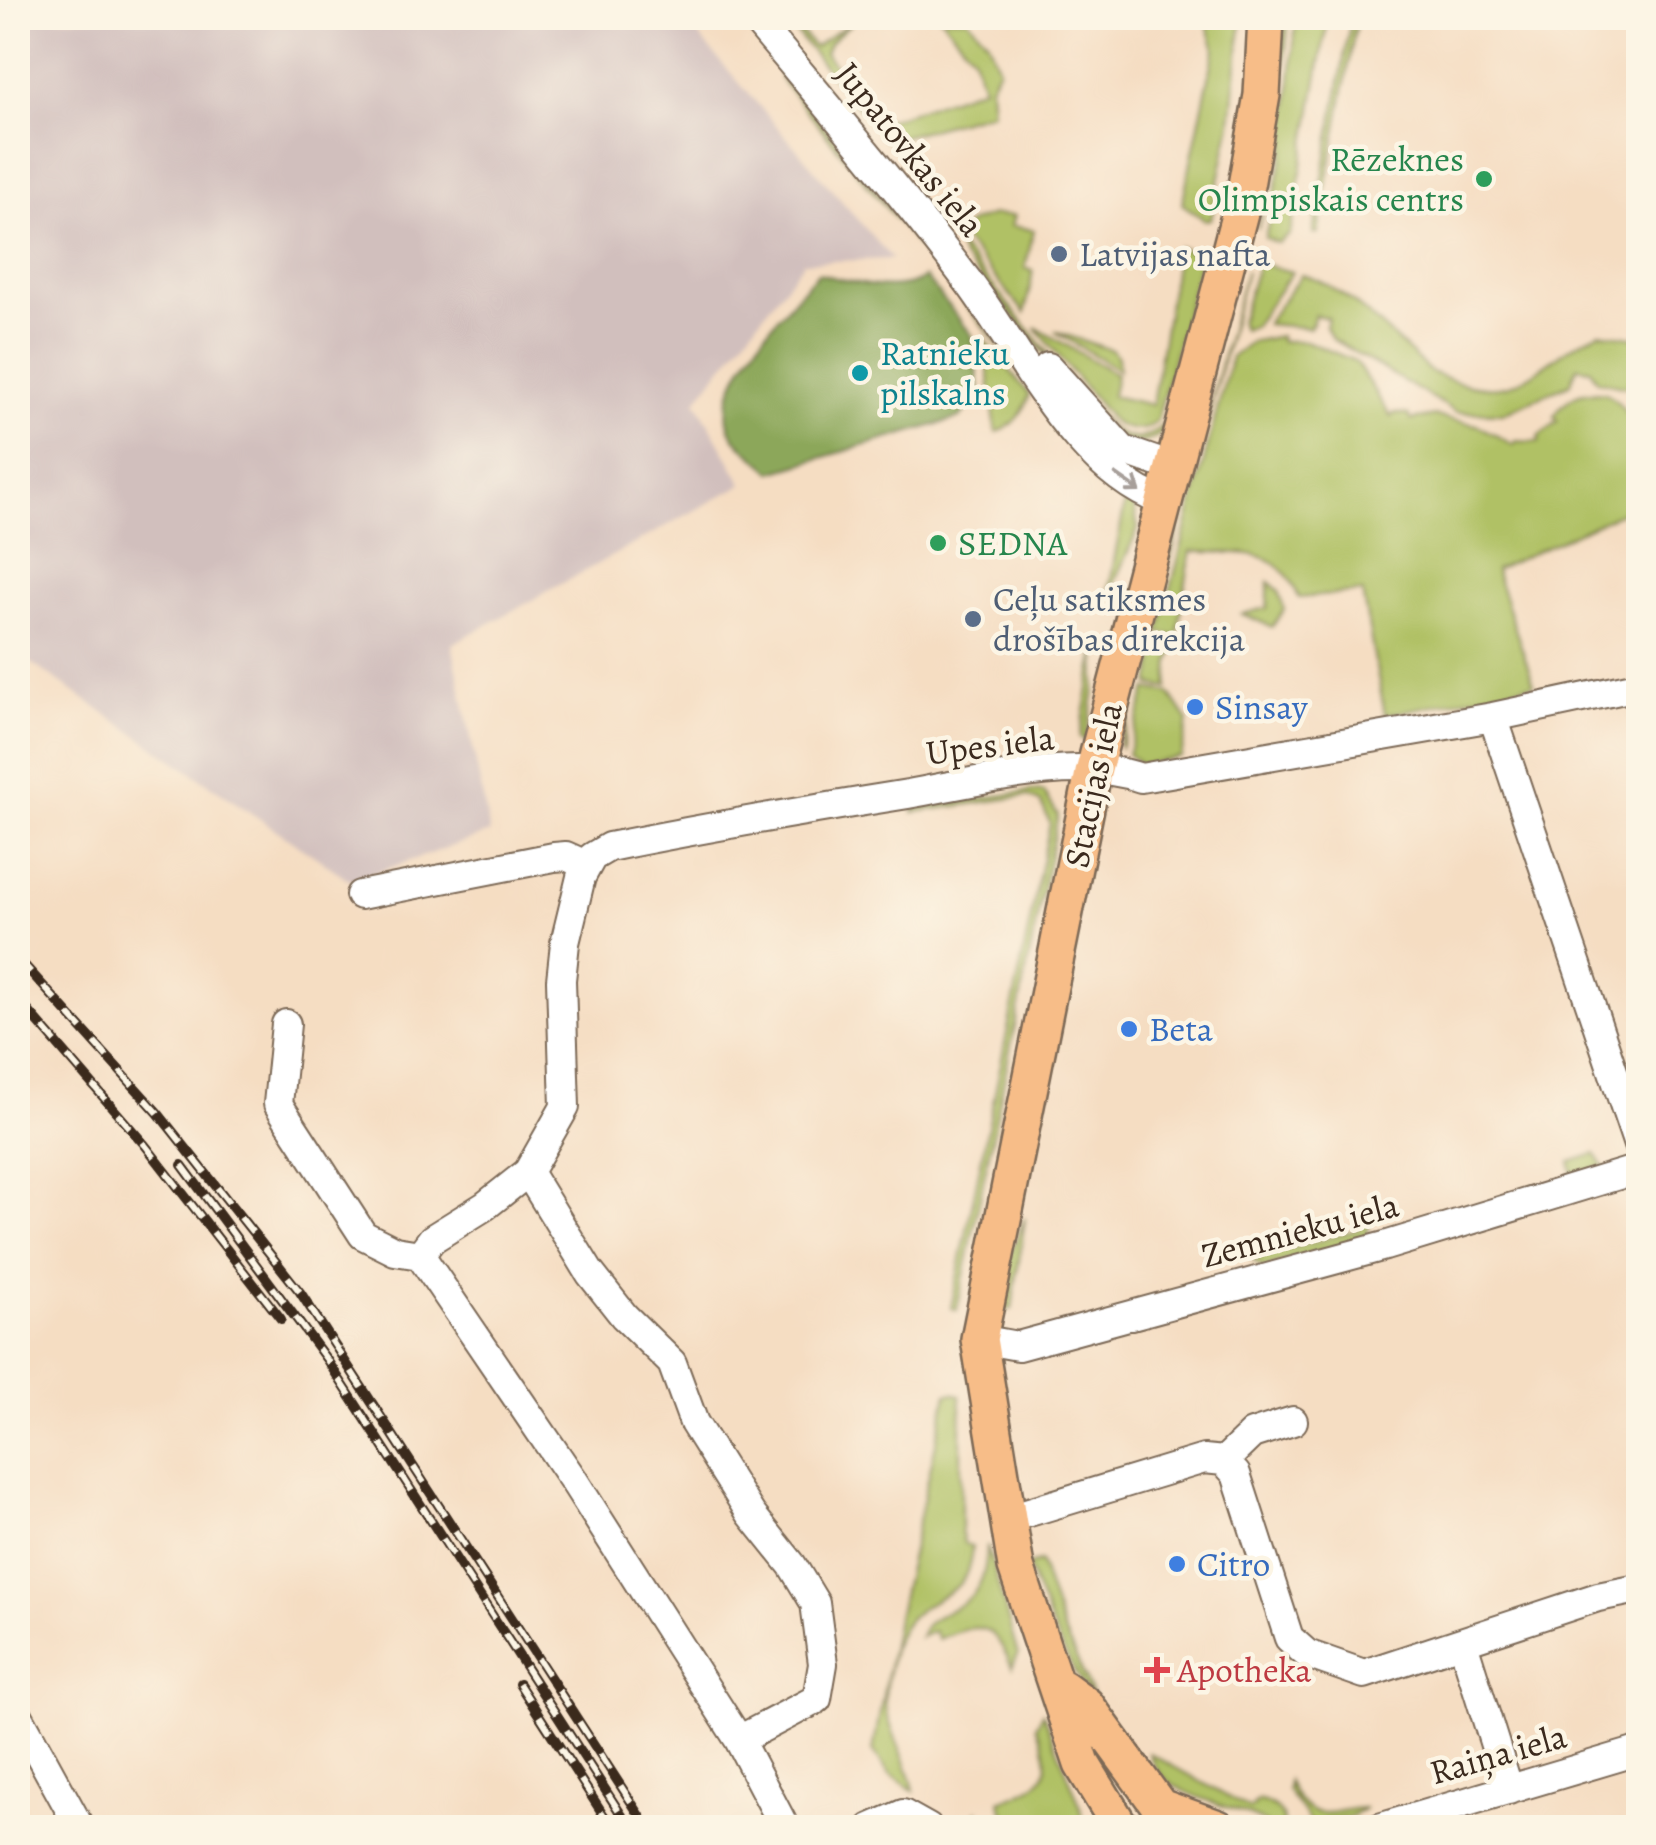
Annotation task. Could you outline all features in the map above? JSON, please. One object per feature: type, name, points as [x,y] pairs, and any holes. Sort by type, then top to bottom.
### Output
[{"type":"main road","name":"Stacijas iela","points":[[1122,1828],[1082,1764],[1056,1673],[1016,1567],[980,1331],[1093,772],[1244,197],[1270,21]]},
{"type":"main road","name":"Stacijas iela","points":[[1056,1673],[1098,1750],[1159,1828]]},
{"type":"main road","points":[[1056,1673],[1086,1705],[1160,1807],[1218,1828]]},
{"type":"street","name":"Jupatovkas iela","points":[[754,18],[969,282],[1054,404],[1115,475],[1140,493],[1167,484]]},
{"type":"street","name":"Jupatovkas iela","points":[[969,282],[985,294],[1123,450],[1167,484]]},
{"type":"street","points":[[1054,404],[1066,403],[1105,442],[1123,450]]},
{"type":"street","name":"Upes iela","points":[[586,865],[599,850],[608,847],[706,828],[1030,774],[1118,770],[1142,778],[1493,717],[1638,686]]},
{"type":"street","points":[[1493,717],[1638,1146]]},
{"type":"street","points":[[360,895],[554,857],[566,856],[586,865],[572,908],[561,980],[565,1107],[528,1172],[486,1206],[432,1238],[420,1255]]},
{"type":"street","points":[[286,1024],[278,1104],[363,1235],[395,1251],[420,1255],[574,1481],[739,1740],[785,1828]]},
{"type":"street","name":"Zemnieku iela","points":[[980,1331],[1018,1346],[1385,1246],[1638,1169]]},
{"type":"street","points":[[528,1172],[590,1273],[624,1316],[672,1363],[694,1423],[751,1514],[792,1564],[815,1603],[823,1664],[817,1699],[739,1740]]},
{"type":"street","points":[[1224,1462],[1252,1434],[1293,1420]]},
{"type":"street","points":[[1006,1519],[1204,1459],[1224,1462],[1236,1474],[1295,1648],[1364,1674],[1598,1597],[1638,1589]]},
{"type":"street","points":[[1462,1642],[1508,1790]]},
{"type":"street","points":[[18,1715],[80,1828]]},
{"type":"street","name":"Raiņa iela","points":[[1379,1828],[1638,1752]]},
{"type":"street","points":[[872,1828],[894,1814],[924,1825]]},
{"type":"shaded area","points":[[18,18],[683,18],[892,259],[804,262],[696,401],[743,484],[452,644],[490,833],[351,881],[18,654]]},
{"type":"green space","points":[[784,18],[789,18],[814,47],[857,18],[829,43],[825,53],[860,99],[861,111]]},
{"type":"green space","points":[[941,18],[967,18],[988,41],[999,68],[990,86],[992,112],[886,141],[873,125],[983,87],[973,56]]},
{"type":"green space","points":[[1205,18],[1242,18],[1231,123],[1211,219],[1205,220],[1182,204],[1215,49]]},
{"type":"green space","points":[[1285,18],[1289,18],[1275,155],[1258,229],[1273,140]]},
{"type":"green space","points":[[1296,18],[1328,18],[1290,234],[1278,243],[1265,238],[1286,143]]},
{"type":"green space","points":[[1351,18],[1357,18],[1318,233],[1313,233]]},
{"type":"green space","points":[[779,77],[790,83],[1028,381]]},
{"type":"green space","points":[[993,215],[1014,216],[1011,226],[1034,230],[1025,268],[1033,271],[1025,313],[958,233],[971,222]]},
{"type":"green space","points":[[956,241],[1108,426],[1130,438],[1144,437],[1164,424],[1207,264],[1208,274],[1166,428],[1152,439],[1136,443],[1111,432],[962,256]]},
{"type":"green space","points":[[1178,247],[1201,256],[1157,420],[1143,429],[1125,428],[1114,423],[1035,327],[1116,374],[1112,396],[1152,405]]},
{"type":"green space","points":[[1258,263],[1292,272],[1254,326],[1243,330],[1240,322]]},
{"type":"green space","points":[[1246,271],[1121,748],[1119,744]]},
{"type":"green space","points":[[818,273],[888,287],[925,277],[972,335],[980,392],[960,418],[772,472],[733,435],[727,416],[730,394],[754,349]]},
{"type":"green space","points":[[1301,275],[1335,289],[1431,372],[1463,383],[1507,386],[1600,332],[1638,338],[1638,389],[1598,381],[1590,369],[1577,367],[1571,383],[1504,413],[1456,412],[1332,339],[1326,327],[1328,318],[1315,315],[1310,328],[1266,324]]},
{"type":"green space","points":[[1054,331],[1112,350],[1118,357],[1119,370]]},
{"type":"green space","points":[[1280,336],[1280,341],[1306,341],[1355,361],[1391,417],[1394,413],[1409,415],[1411,420],[1435,416],[1477,425],[1514,445],[1516,441],[1539,442],[1539,436],[1558,421],[1554,417],[1564,404],[1582,393],[1606,393],[1628,415],[1637,443],[1638,505],[1495,570],[1534,684],[1385,715],[1362,592],[1299,598],[1280,568],[1257,555],[1243,553],[1191,551],[1177,636],[1159,633],[1231,357],[1250,342]]},
{"type":"green space","points":[[984,339],[1029,394],[1017,417],[996,432]]},
{"type":"green space","points":[[1116,486],[1133,501],[1138,529],[1107,599],[1125,503]]},
{"type":"green space","points":[[1269,582],[1279,591],[1284,610],[1272,627],[1242,614],[1267,608]]},
{"type":"green space","points":[[1158,640],[1177,643],[1170,661],[1168,688],[1150,685]]},
{"type":"green space","points":[[1097,645],[1095,690],[1086,741],[1080,737]]},
{"type":"green space","points":[[1147,689],[1169,693],[1188,721],[1181,757],[1141,765],[1128,754]]},
{"type":"green space","points":[[1044,792],[1058,815],[957,1310],[951,1308],[1050,823],[1041,803],[1027,796],[914,812],[914,808]]},
{"type":"green space","points":[[1595,1154],[1604,1167],[1573,1175],[1570,1162]]},
{"type":"green space","points":[[1025,1218],[1012,1309],[1001,1311],[1012,1250]]},
{"type":"green space","points":[[1370,1222],[1367,1236],[1264,1268],[1252,1260],[1359,1229]]},
{"type":"green space","points":[[947,1394],[960,1395],[961,1531],[964,1543],[972,1547],[969,1564],[959,1585],[922,1608],[905,1625],[892,1654],[886,1686],[888,1717],[914,1791],[889,1773],[873,1751],[897,1618]]},
{"type":"green space","points":[[987,1545],[1018,1655],[1012,1667],[998,1641],[984,1629],[966,1629],[938,1639],[934,1631],[920,1637],[926,1625],[968,1599],[978,1587]]},
{"type":"green space","points":[[1040,1562],[1062,1628],[1095,1700],[1066,1655],[1027,1565]]},
{"type":"green space","points":[[1043,1713],[1080,1805],[1084,1827],[968,1827],[978,1811],[984,1823],[1005,1815],[1000,1801],[1029,1788],[1044,1775],[1046,1756],[1036,1726]]},
{"type":"green space","points":[[1149,1753],[1250,1809],[1258,1800],[1273,1806],[1280,1812],[1284,1827],[1270,1827],[1184,1791],[1157,1769]]},
{"type":"green space","points":[[1288,1782],[1296,1797],[1313,1811],[1331,1813],[1365,1808],[1348,1818],[1311,1823],[1287,1790]]},
{"type":"railway","points":[[18,958],[158,1113],[300,1292],[648,1828]]},
{"type":"railway","points":[[18,999],[145,1145],[281,1319]]},
{"type":"railway","points":[[182,1165],[327,1360],[630,1828]]},
{"type":"railway","points":[[519,1684],[612,1828]]},
{"type":"place","name":"Rēzeknes Olimpiskais centrs","points":[[1484,179]]},
{"type":"place","name":"Latvijas nafta","points":[[1059,254]]},
{"type":"place","name":"Ratnieku pilskalns","points":[[860,373]]},
{"type":"place","name":"SEDNA","points":[[938,543]]},
{"type":"place","name":"Ceļu satiksmes drošības direkcija","points":[[973,619]]},
{"type":"place","name":"Sinsay","points":[[1195,707]]},
{"type":"place","name":"Beta","points":[[1129,1029]]},
{"type":"place","name":"Citro","points":[[1177,1564]]},
{"type":"place","name":"Apotheka","points":[[1157,1670]]}]
